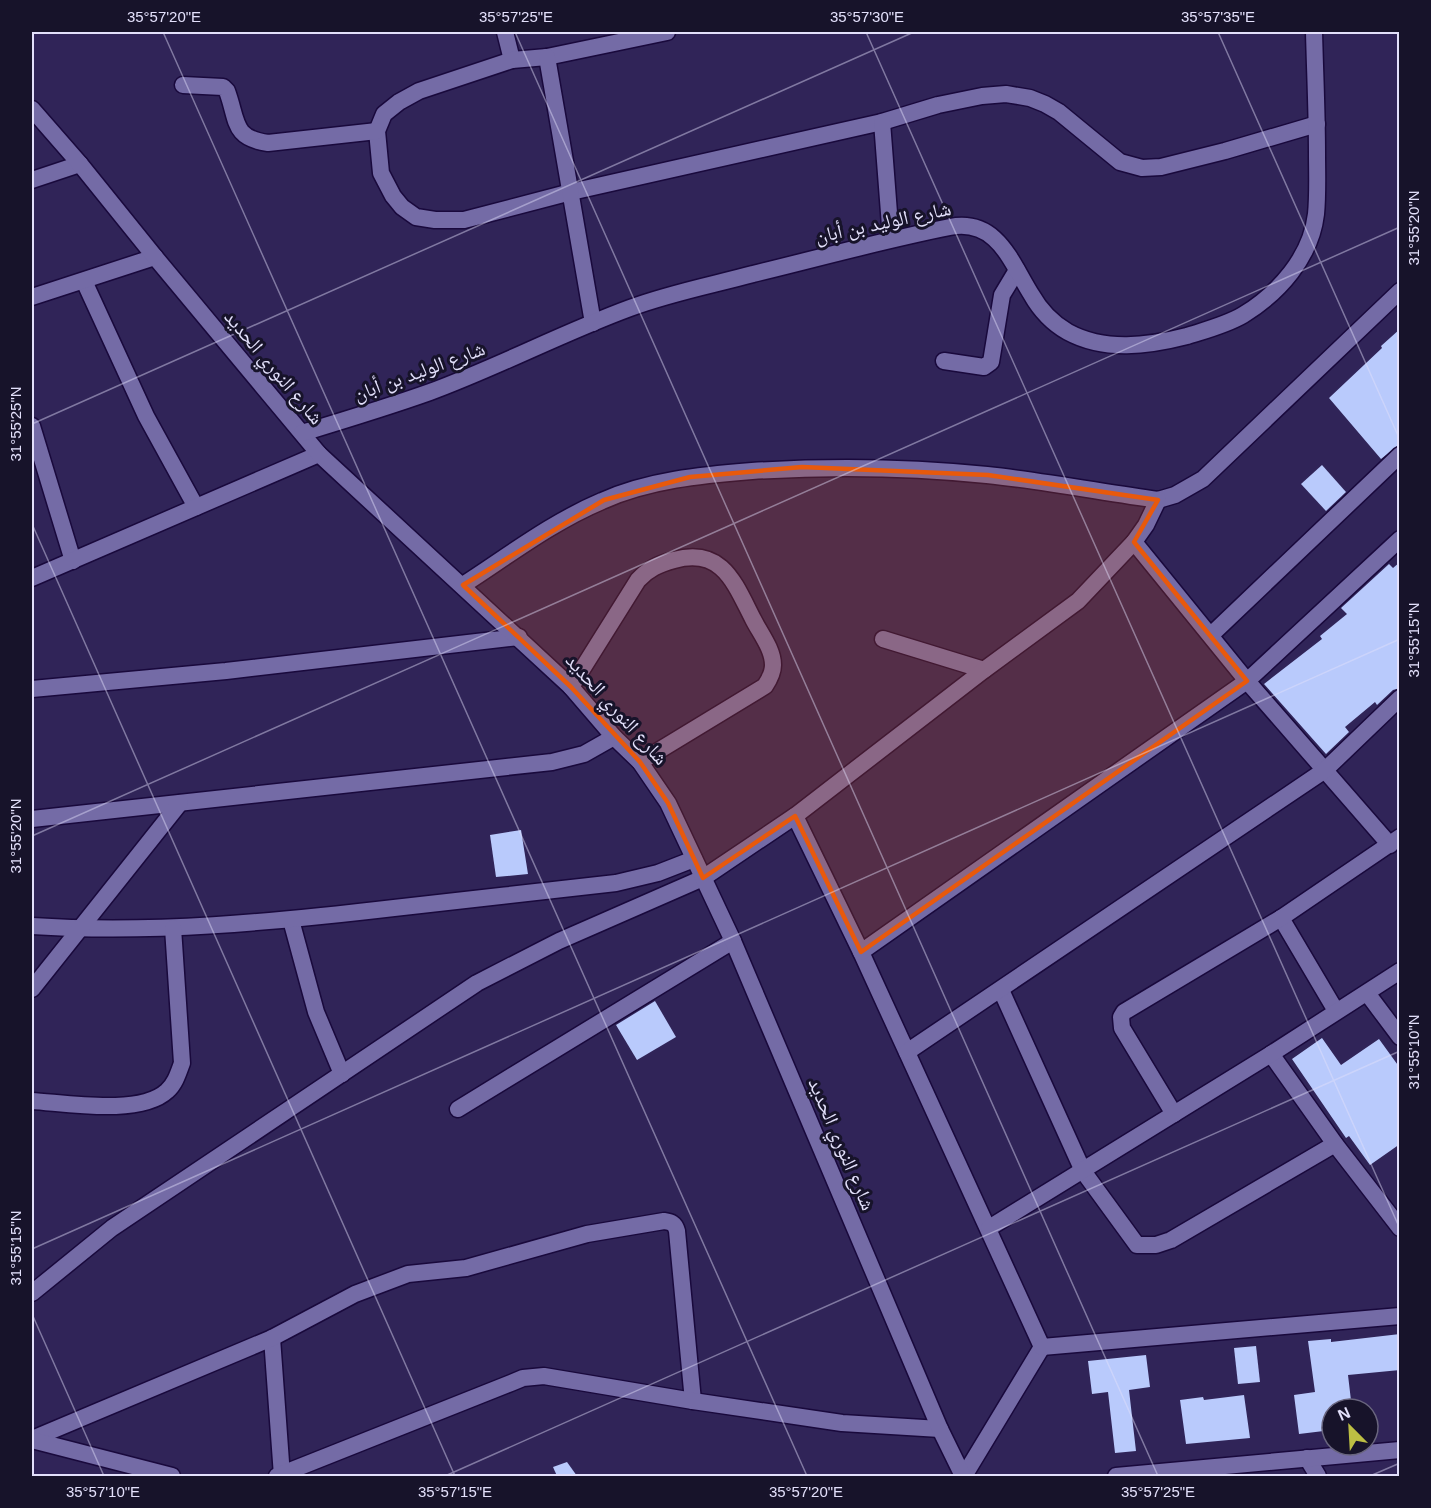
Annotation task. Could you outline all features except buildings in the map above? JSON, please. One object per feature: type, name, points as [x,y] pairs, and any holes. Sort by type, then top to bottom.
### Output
[{"type":"street","points":[[505,32],[512,60]]},
{"type":"street","points":[[667,32],[547,57],[512,60],[419,91],[399,102],[384,114],[377,131],[381,172],[393,196],[402,207],[416,217],[435,220],[464,220],[571,192],[882,122],[938,105],[1005,94],[1030,98],[1059,112],[1120,162],[1142,168],[1161,167],[1225,151],[1317,124]]},
{"type":"street","name":"شارع الوليد بن أبان","points":[[302,433],[430,392],[593,323],[668,295],[891,239],[956,226],[978,228],[998,242],[1009,255],[1032,297],[1048,318],[1086,340],[1112,346],[1146,345],[1224,324],[1242,316],[1267,297],[1288,276],[1304,253],[1316,214],[1317,124],[1314,32]]},
{"type":"street","points":[[547,57],[593,323]]},
{"type":"street","points":[[183,85],[223,87],[242,133],[256,141],[268,143],[377,131]]},
{"type":"street","name":"شارع النوري الحديد","points":[[32,109],[320,454],[571,687],[614,737],[640,762],[668,802],[733,941],[940,1429],[963,1476]]},
{"type":"street","points":[[882,122],[891,239]]},
{"type":"street","points":[[32,180],[80,164]]},
{"type":"street","points":[[32,297],[155,257]]},
{"type":"street","points":[[944,362],[984,367],[991,362],[1002,295],[1017,270]]},
{"type":"street","points":[[84,281],[146,416],[196,507]]},
{"type":"street","points":[[463,585],[567,517],[604,500],[690,477],[802,468],[919,469],[988,475],[1158,500],[1175,495],[1203,479],[1400,291]]},
{"type":"street","points":[[32,426],[73,561]]},
{"type":"street","points":[[32,578],[320,454]]},
{"type":"street","points":[[1211,635],[1400,455]]},
{"type":"street","points":[[32,1293],[112,1228],[477,983],[559,941],[703,878],[795,816],[984,670],[1078,601],[1134,542],[1146,525],[1158,500]]},
{"type":"street","points":[[861,952],[1247,681],[1400,539]]},
{"type":"street","points":[[1134,542],[1247,681],[1325,770],[1395,841],[1281,918],[1130,1008],[1120,1017],[1122,1028],[1174,1114]]},
{"type":"street","points":[[571,687],[638,580],[646,572],[661,563],[687,556],[705,558],[717,563],[743,600],[768,648],[773,668],[770,678],[765,686],[640,762]]},
{"type":"street","points":[[32,689],[225,671],[519,637]]},
{"type":"street","points":[[883,639],[984,670]]},
{"type":"street","points":[[907,1053],[1325,770],[1400,698]]},
{"type":"street","points":[[32,819],[552,762],[584,753],[614,737]]},
{"type":"street","points":[[32,989],[180,803]]},
{"type":"street","points":[[795,816],[861,952],[1042,1347]]},
{"type":"street","points":[[32,926],[80,929],[173,928],[291,920],[616,883],[658,873],[694,860]]},
{"type":"street","points":[[1281,918],[1336,1011]]},
{"type":"street","points":[[291,920],[316,1012],[342,1074]]},
{"type":"street","points":[[32,1101],[138,1105],[165,1093],[174,1083],[182,1063],[173,928]]},
{"type":"street","points":[[458,1109],[733,941]]},
{"type":"street","points":[[989,1228],[1271,1054],[1400,971]]},
{"type":"street","points":[[1001,990],[1083,1171],[1137,1245],[1148,1246],[1171,1240],[1335,1144]]},
{"type":"street","points":[[1367,993],[1400,1037]]},
{"type":"street","points":[[1271,1054],[1335,1144],[1400,1228]]},
{"type":"street","points":[[32,1440],[273,1338],[355,1294],[408,1274],[466,1268],[587,1234],[664,1221],[671,1222],[677,1231],[693,1401]]},
{"type":"street","points":[[1042,1347],[1400,1316]]},
{"type":"street","points":[[273,1338],[280,1476],[523,1378],[544,1376],[842,1423],[940,1429]]},
{"type":"street","points":[[963,1476],[1042,1347]]},
{"type":"street","points":[[32,1440],[172,1476]]},
{"type":"street","points":[[1116,1476],[1400,1450]]},
{"type":"street","points":[[1307,1458],[1318,1476]]},
{"type":"highlighted area","points":[[802,467],[988,475],[1158,500],[1134,542],[1247,681],[861,952],[795,816],[703,878],[668,803],[640,762],[571,687],[463,585],[604,500],[690,477]]}]
